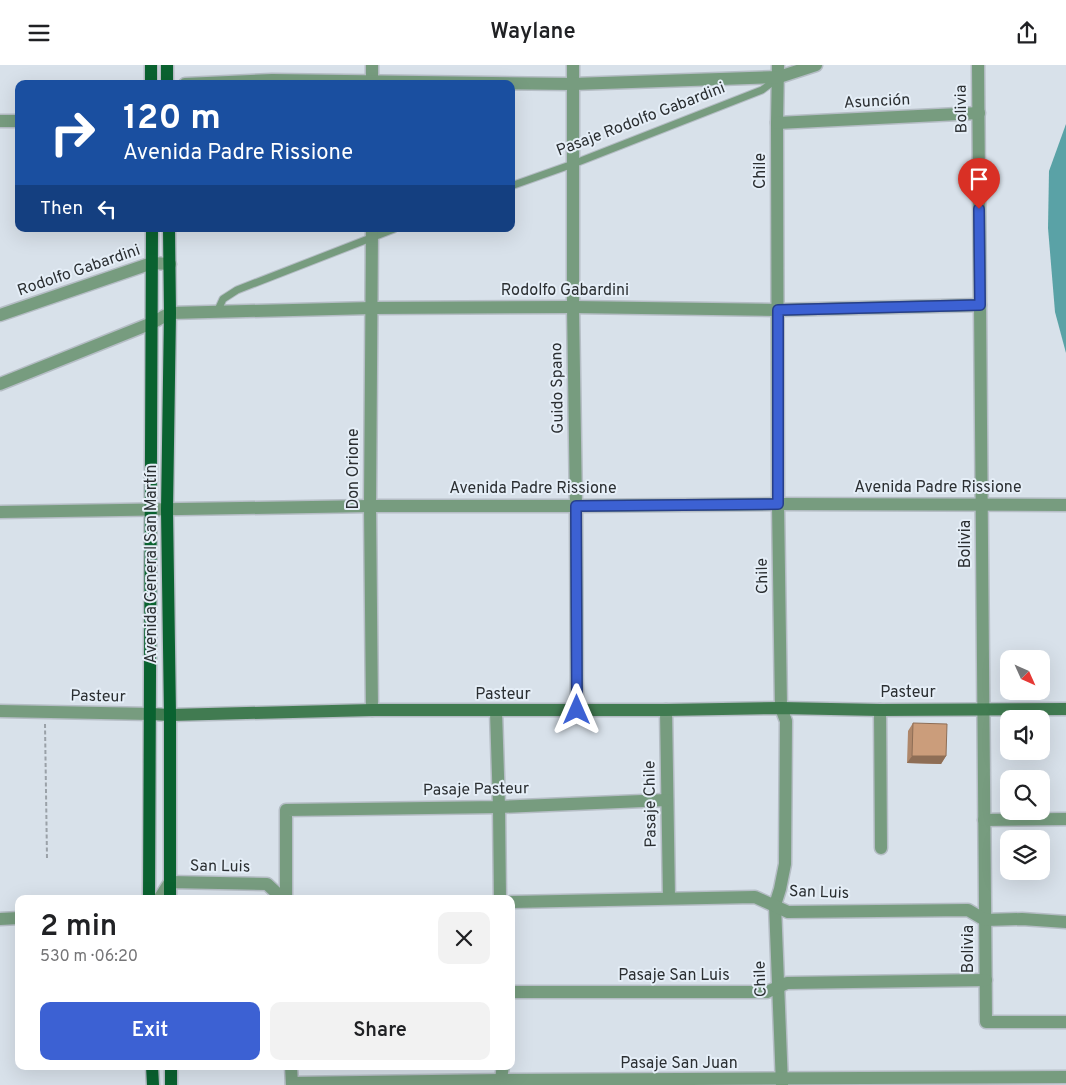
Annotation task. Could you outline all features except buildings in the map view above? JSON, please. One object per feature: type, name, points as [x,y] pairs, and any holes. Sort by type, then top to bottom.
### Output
[{"type":"main road","points":[[151,65],[151,80]]},
{"type":"main road","points":[[167,65],[167,80]]},
{"type":"main road","name":"Avenida General San Martín","points":[[149,895],[152,232]]},
{"type":"main road","name":"Avenida General San Martín","points":[[169,232],[170,313],[167,509],[170,895]]},
{"type":"main road","points":[[152,1070],[153,1085]]},
{"type":"main road","points":[[171,1070],[171,1085]]},
{"type":"street","points":[[372,65],[372,80]]},
{"type":"street","name":"Guido Spano","points":[[573,65],[573,307],[577,710]]},
{"type":"street","points":[[515,84],[573,84],[778,71],[816,65]]},
{"type":"street","name":"Bolivia","points":[[978,65],[986,1022],[1066,1022]]},
{"type":"street","name":"Chile","points":[[778,71],[778,504],[781,708],[786,721],[785,864],[775,905],[781,1082]]},
{"type":"street","name":"Asunción","points":[[777,123],[978,113]]},
{"type":"street","points":[[0,121],[15,121]]},
{"type":"street","name":"Don Orione","points":[[372,233],[370,506],[372,710]]},
{"type":"street","name":"Rodolfo Gabardini","points":[[0,315],[152,263],[170,264]]},
{"type":"street","name":"Rodolfo Gabardini","points":[[152,323],[170,313],[372,308],[573,307],[778,310],[980,305]]},
{"type":"street","points":[[0,384],[152,323]]},
{"type":"street","name":"Avenida Padre Rissione","points":[[0,512],[370,506],[1066,505]]},
{"type":"street","name":"Pasteur","points":[[0,711],[170,715],[372,710],[1066,709]]},
{"type":"street","name":"Pasaje Chile","points":[[666,710],[669,898]]},
{"type":"street","points":[[880,710],[881,849]]},
{"type":"street","points":[[496,711],[500,895]]},
{"type":"street","name":"Pasaje Pasteur","points":[[284,895],[286,810],[499,807],[667,800]]},
{"type":"street","points":[[984,820],[1066,819]]},
{"type":"street","name":"San Luis","points":[[161,895],[170,882],[267,884],[279,895]]},
{"type":"street","name":"San Luis","points":[[515,901],[754,897],[788,912],[968,910],[985,920],[1022,919],[1066,922]]},
{"type":"street","points":[[0,919],[15,918]]},
{"type":"street","name":"Pasaje San Luis","points":[[515,992],[767,992],[787,983],[986,980]]},
{"type":"street","points":[[291,1070],[292,1084]]},
{"type":"street","points":[[500,1083],[504,1070]]},
{"type":"street","name":"Pasaje San Juan","points":[[292,1084],[781,1082],[1066,1077]]},
{"type":"lane","name":"Pasaje Rodolfo Gabardini","points":[[515,185],[573,164],[762,90],[778,71]]},
{"type":"lane","points":[[216,313],[223,299],[237,290],[372,233]]},
{"type":"path","points":[[45,712],[47,857]]},
{"type":"water","points":[[1066,124],[1066,353],[1055,312],[1048,228],[1049,171]]},
{"type":"route","points":[[577,710],[576,506],[778,504],[778,310],[980,305],[979,209]]}]
